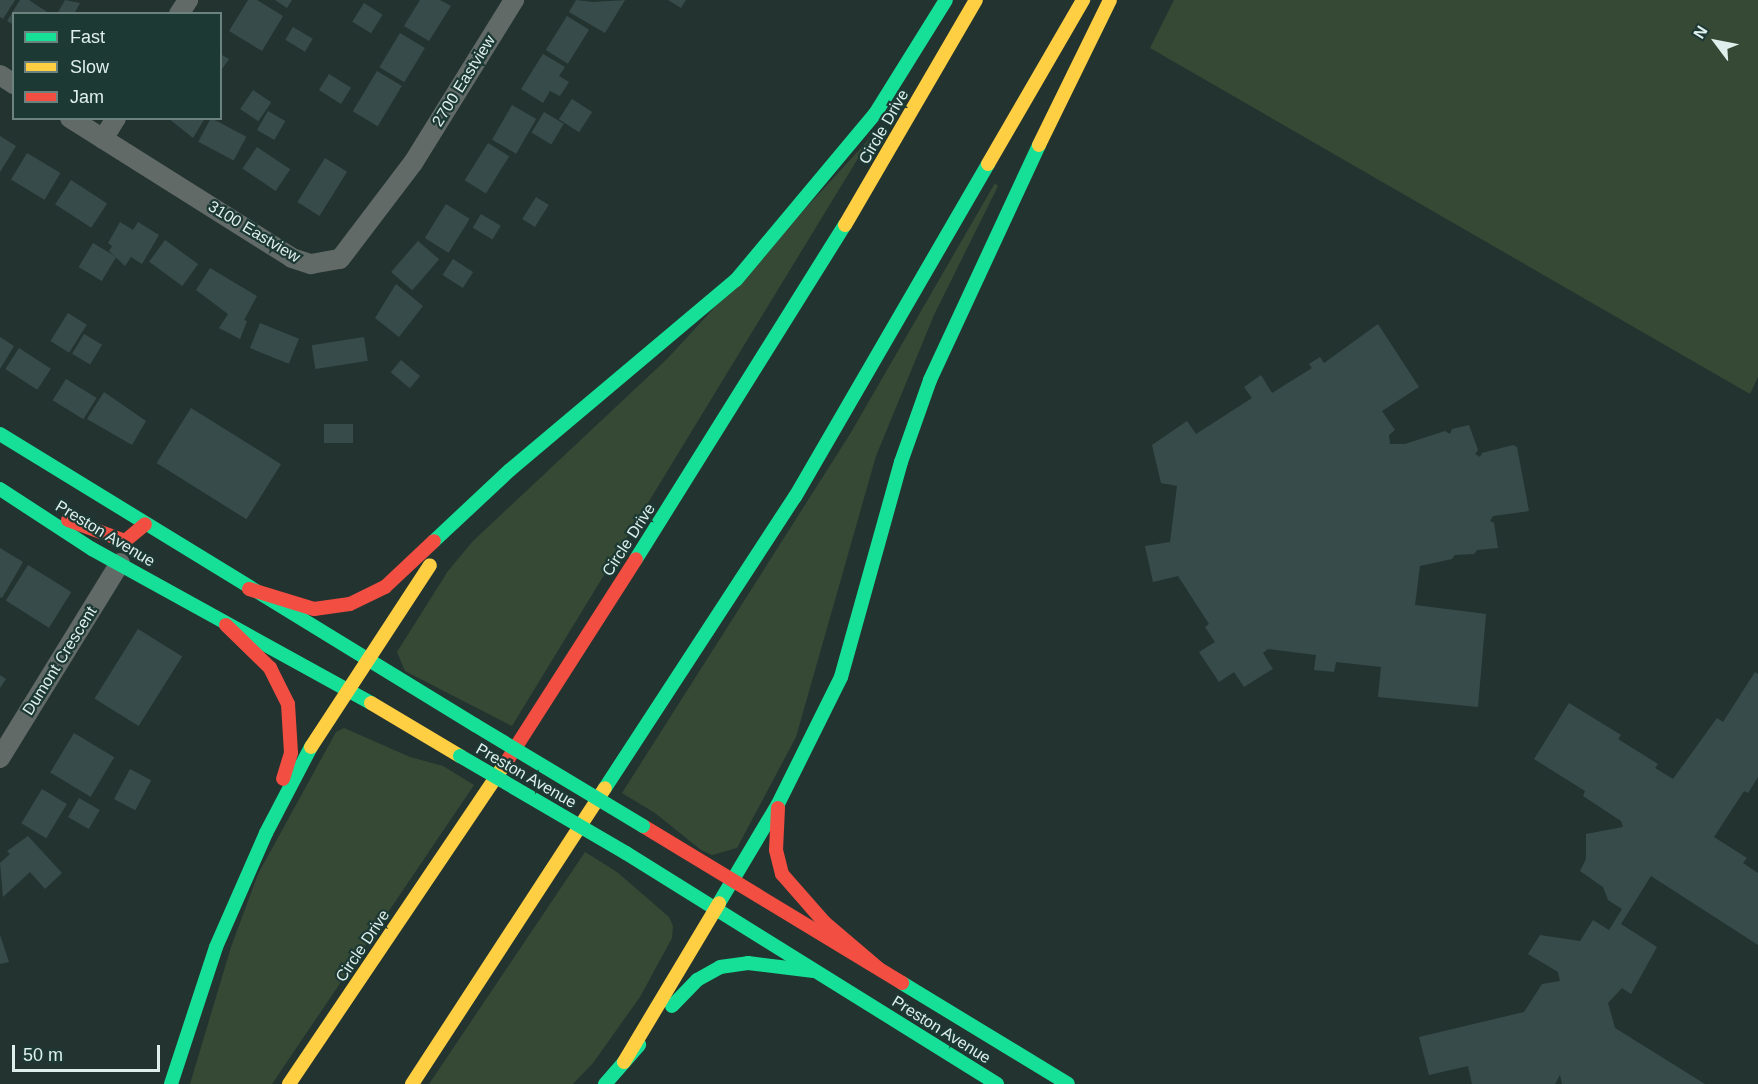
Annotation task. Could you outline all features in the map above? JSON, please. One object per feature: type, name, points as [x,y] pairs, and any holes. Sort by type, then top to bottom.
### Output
[{"type":"main road","points":[[249,589],[314,609],[350,604],[385,587],[510,470],[736,279],[875,114],[946,0]]},
{"type":"main road","name":"Circle Drive","points":[[289,1084],[487,792],[709,445],[888,154],[976,0]]},
{"type":"main road","points":[[411,1084],[795,497],[1083,0]]},
{"type":"main road","points":[[624,1062],[735,880],[778,804],[841,678],[901,462],[930,380],[993,240],[1110,0]]},
{"type":"main road","name":"Preston Avenue","points":[[0,434],[249,589],[735,880],[1068,1084]]},
{"type":"main road","points":[[171,1084],[216,947],[266,833],[307,754],[347,689],[436,558],[510,470]]},
{"type":"main road","name":"Preston Avenue","points":[[0,489],[226,625],[347,689],[626,853],[715,911],[997,1084]]},
{"type":"main road","name":"Preston Avenue","points":[[31,508],[124,541],[145,524]]},
{"type":"main road","points":[[226,625],[270,668],[288,704],[291,719],[291,753],[266,833]]},
{"type":"main road","points":[[778,804],[776,850],[782,874],[824,922],[878,968]]},
{"type":"main road","points":[[605,1084],[690,986],[720,967],[748,963],[814,971]]},
{"type":"street","name":"2700 Eastview","points":[[413,163],[514,0]]},
{"type":"street","name":"3100 Eastview","points":[[73,120],[292,258],[311,264],[340,259],[413,163]]},
{"type":"street","points":[[103,140],[115,120]]},
{"type":"street","name":"Dumont Crescent","points":[[0,758],[120,563]]},
{"type":"green space","points":[[1174,0],[1758,0],[1758,377],[1750,394],[1150,48]]},
{"type":"green space","points":[[871,137],[512,726],[405,671],[397,652],[448,571],[473,541],[668,358]]},
{"type":"green space","points":[[995,183],[998,186],[934,315],[876,456],[796,737],[737,848],[712,855],[701,850],[655,813],[622,793],[850,434]]},
{"type":"green space","points":[[344,728],[410,757],[443,766],[474,785],[272,1084],[190,1084],[231,947],[258,874],[336,732]]},
{"type":"green space","points":[[585,852],[617,872],[669,917],[673,926],[672,938],[640,997],[593,1063],[573,1084],[429,1084]]},
{"type":"building","points":[[0,0],[15,0],[3,19],[0,17]]},
{"type":"building","points":[[20,0],[29,0],[47,12],[13,12]]},
{"type":"building","points":[[65,0],[80,3],[75,12],[58,12]]},
{"type":"building","points":[[248,0],[257,0],[283,16],[262,51],[229,31]]},
{"type":"building","points":[[275,0],[292,0],[287,8]]},
{"type":"building","points":[[420,0],[440,0],[451,6],[429,41],[404,26]]},
{"type":"building","points":[[576,0],[593,2],[625,0],[605,33],[569,12]]},
{"type":"building","points":[[668,0],[686,0],[681,8]]},
{"type":"building","points":[[364,3],[383,15],[371,33],[352,22]]},
{"type":"building","points":[[12,13],[12,24],[7,21]]},
{"type":"building","points":[[567,16],[589,30],[568,64],[546,50]]},
{"type":"building","points":[[293,27],[313,39],[305,52],[285,40]]},
{"type":"building","points":[[400,33],[425,48],[404,82],[379,67]]},
{"type":"building","points":[[543,54],[565,67],[559,76],[569,82],[560,96],[550,91],[543,103],[521,89]]},
{"type":"building","points":[[222,55],[229,59],[222,69]]},
{"type":"building","points":[[377,71],[402,86],[378,126],[353,111]]},
{"type":"building","points":[[329,74],[351,88],[341,104],[319,90]]},
{"type":"building","points":[[253,90],[271,102],[258,121],[240,109]]},
{"type":"building","points":[[572,99],[592,112],[579,132],[559,119]]},
{"type":"building","points":[[512,105],[536,119],[516,154],[492,140]]},
{"type":"building","points":[[268,111],[285,121],[274,140],[257,130]]},
{"type":"building","points":[[544,112],[564,124],[551,144],[532,133]]},
{"type":"building","points":[[170,120],[204,120],[193,138]]},
{"type":"building","points":[[210,120],[215,120],[246,137],[234,161],[198,142]]},
{"type":"building","points":[[0,136],[16,146],[0,172]]},
{"type":"building","points":[[488,143],[509,156],[486,194],[465,180]]},
{"type":"building","points":[[257,147],[290,169],[276,191],[242,169]]},
{"type":"building","points":[[27,153],[60,173],[44,200],[11,180]]},
{"type":"building","points":[[325,158],[347,172],[319,216],[297,202]]},
{"type":"building","points":[[71,180],[107,203],[91,228],[55,204]]},
{"type":"building","points":[[536,197],[549,205],[535,227],[522,219]]},
{"type":"building","points":[[446,204],[470,219],[449,253],[425,238]]},
{"type":"building","points":[[481,214],[501,226],[492,240],[473,228]]},
{"type":"building","points":[[120,222],[133,230],[138,222],[159,235],[142,264],[131,257],[125,266],[109,251],[112,246],[108,243]]},
{"type":"building","points":[[165,240],[198,264],[182,286],[149,262]]},
{"type":"building","points":[[418,241],[439,259],[412,290],[391,272]]},
{"type":"building","points":[[93,243],[116,257],[102,281],[79,267]]},
{"type":"building","points":[[453,259],[473,272],[463,288],[443,275]]},
{"type":"building","points":[[210,268],[257,296],[244,320],[247,321],[240,339],[219,328],[228,314],[196,290]]},
{"type":"building","points":[[396,284],[423,306],[399,337],[375,318]]},
{"type":"building","points":[[68,313],[87,325],[69,353],[51,341]]},
{"type":"building","points":[[260,323],[299,339],[289,364],[250,348]]},
{"type":"building","points":[[1378,324],[1419,387],[1382,411],[1395,430],[1389,435],[1390,444],[1405,444],[1445,431],[1450,434],[1452,429],[1469,425],[1478,450],[1475,454],[1480,457],[1482,453],[1513,445],[1517,447],[1529,511],[1493,516],[1490,521],[1494,523],[1498,548],[1477,550],[1474,554],[1455,555],[1452,559],[1420,566],[1415,605],[1486,614],[1478,707],[1378,697],[1381,667],[1336,662],[1334,672],[1314,670],[1316,655],[1268,649],[1263,653],[1273,669],[1244,687],[1234,672],[1219,682],[1199,652],[1215,642],[1205,627],[1209,624],[1178,576],[1153,582],[1145,546],[1170,542],[1177,486],[1161,483],[1152,445],[1187,421],[1196,434],[1252,398],[1244,387],[1261,375],[1272,393],[1312,368],[1309,364],[1320,357],[1324,363]]},
{"type":"building","points":[[84,334],[102,345],[90,365],[72,354]]},
{"type":"building","points":[[0,337],[14,346],[0,369]]},
{"type":"building","points":[[364,337],[368,361],[315,369],[312,345]]},
{"type":"building","points":[[19,348],[51,369],[37,390],[5,369]]},
{"type":"building","points":[[401,360],[420,376],[410,388],[391,372]]},
{"type":"building","points":[[66,379],[97,398],[83,419],[53,400]]},
{"type":"building","points":[[104,392],[146,421],[132,445],[87,419]]},
{"type":"building","points":[[191,408],[281,464],[246,519],[157,463]]},
{"type":"building","points":[[324,424],[353,424],[353,443],[324,443]]},
{"type":"building","points":[[0,548],[23,562],[2,598],[0,597]]},
{"type":"building","points":[[28,565],[71,592],[49,628],[6,601]]},
{"type":"building","points":[[138,629],[182,657],[139,726],[95,699]]},
{"type":"building","points":[[1755,672],[1758,674],[1758,777],[1748,793],[1744,791],[1714,837],[1747,858],[1743,863],[1758,873],[1758,945],[1651,876],[1621,924],[1657,947],[1631,994],[1622,988],[1608,1003],[1615,1028],[1705,1084],[1562,1084],[1560,1075],[1555,1084],[1472,1084],[1468,1066],[1429,1075],[1419,1037],[1524,1012],[1542,984],[1560,981],[1558,972],[1528,954],[1540,935],[1580,941],[1593,920],[1609,930],[1622,909],[1608,900],[1603,887],[1580,871],[1586,859],[1586,834],[1623,827],[1621,821],[1583,796],[1585,791],[1534,759],[1569,703],[1621,735],[1618,739],[1658,764],[1655,768],[1673,779],[1717,718],[1723,722]]},
{"type":"building","points":[[0,675],[6,679],[0,688]]},
{"type":"building","points":[[74,733],[114,757],[91,797],[50,772]]},
{"type":"building","points":[[130,769],[151,780],[135,810],[114,799]]},
{"type":"building","points":[[42,789],[67,804],[46,838],[21,823]]},
{"type":"building","points":[[79,798],[100,810],[89,829],[68,817]]},
{"type":"building","points":[[28,836],[62,873],[45,889],[30,872],[3,897],[0,863],[10,854],[7,851]]},
{"type":"building","points":[[0,935],[9,962],[0,964]]},
{"type":"traffic: fast","points":[[434,541],[510,470],[736,280],[875,114],[946,0]]},
{"type":"traffic: fast","points":[[719,903],[778,804],[841,677],[901,462],[930,380],[1039,145]]},
{"type":"traffic: fast","points":[[605,788],[795,497],[988,164]]},
{"type":"traffic: fast","points":[[636,559],[845,225]]},
{"type":"traffic: fast","points":[[0,434],[475,725]]},
{"type":"traffic: fast","points":[[0,489],[92,549],[371,703]]},
{"type":"traffic: fast","points":[[475,725],[643,826]]},
{"type":"traffic: fast","points":[[171,1084],[216,947],[266,833],[311,747]]},
{"type":"traffic: fast","points":[[460,756],[626,853]]},
{"type":"traffic: fast","points":[[626,853],[997,1084]]},
{"type":"traffic: fast","points":[[672,1006],[697,980],[720,967],[748,963],[814,971]]},
{"type":"traffic: fast","points":[[902,983],[1068,1084]]},
{"type":"traffic: fast","points":[[605,1084],[639,1045]]},
{"type":"traffic: slow","points":[[845,225],[976,0]]},
{"type":"traffic: slow","points":[[988,164],[1083,0]]},
{"type":"traffic: slow","points":[[1039,145],[1110,0]]},
{"type":"traffic: slow","points":[[311,747],[430,565]]},
{"type":"traffic: slow","points":[[371,703],[460,756]]},
{"type":"traffic: slow","points":[[289,1084],[505,764]]},
{"type":"traffic: slow","points":[[412,1084],[605,788]]},
{"type":"traffic: slow","points":[[624,1062],[719,903]]},
{"type":"traffic: jam","points":[[68,520],[125,541],[145,524]]},
{"type":"traffic: jam","points":[[249,589],[314,609],[350,604],[385,587],[434,541]]},
{"type":"traffic: jam","points":[[505,764],[636,559]]},
{"type":"traffic: jam","points":[[226,625],[270,668],[288,704],[291,753],[283,779]]},
{"type":"traffic: jam","points":[[778,808],[776,850],[782,874],[824,922],[878,968]]},
{"type":"traffic: jam","points":[[643,826],[902,983]]}]
